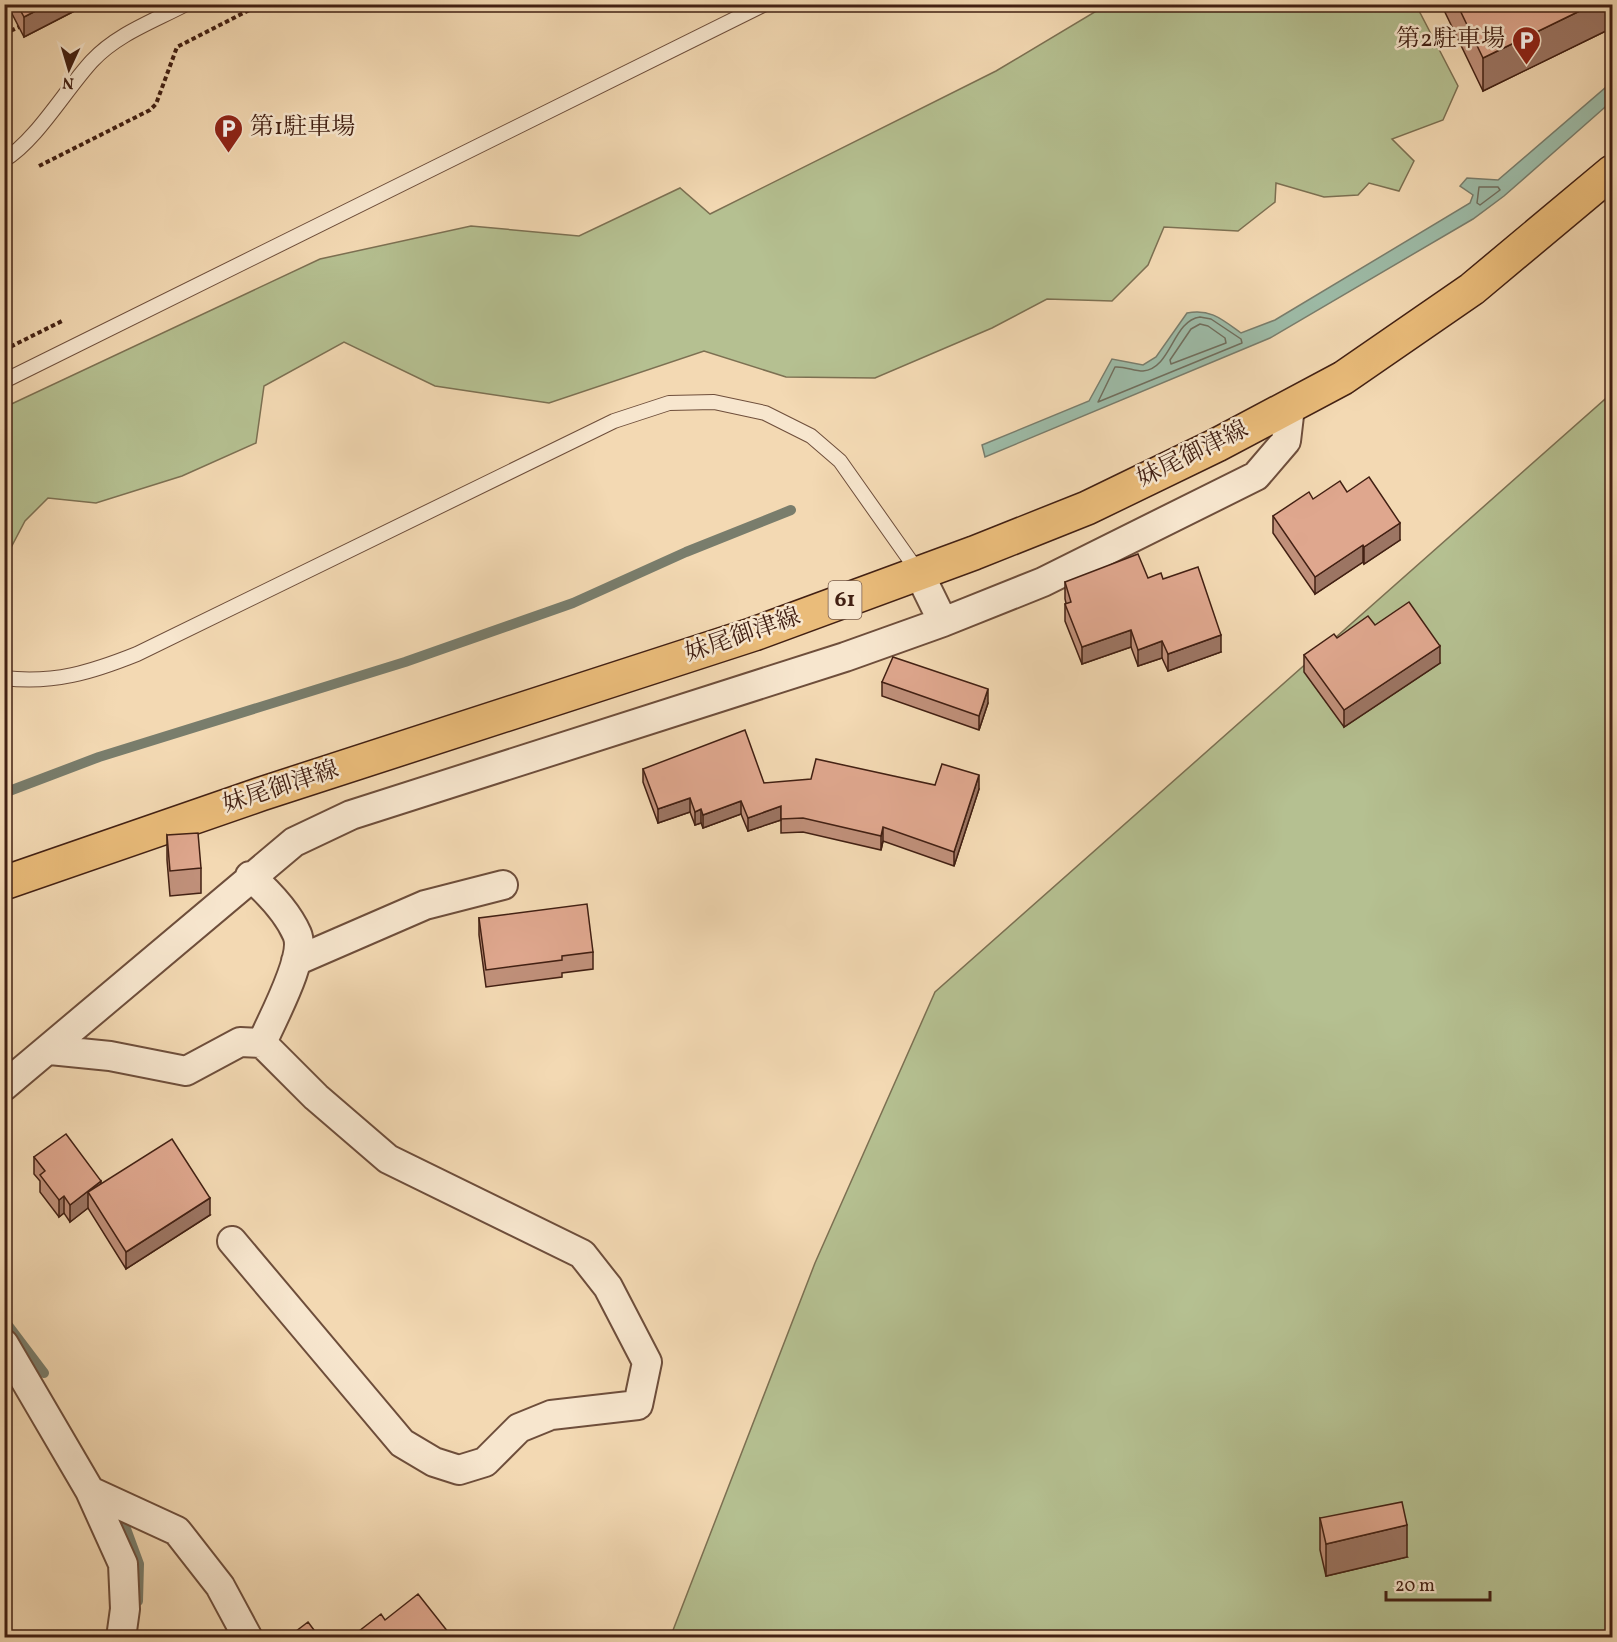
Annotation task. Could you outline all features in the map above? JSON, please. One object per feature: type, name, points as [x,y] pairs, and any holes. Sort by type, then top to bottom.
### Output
[{"type":"main road","name":"妹尾御津線","points":[[4,883],[261,794],[754,634],[919,573],[1087,507],[1343,378],[1472,289],[1612,172]]},
{"type":"street","points":[[4,1086],[50,1050],[250,876],[294,842],[351,815],[845,657],[943,622],[1043,582],[1256,476],[1286,441],[1290,406]]},
{"type":"street","points":[[919,573],[943,622]]},
{"type":"street","points":[[250,876],[272,896],[298,935],[294,971],[262,1043]]},
{"type":"street","points":[[296,961],[425,905],[503,885]]},
{"type":"street","points":[[50,1050],[110,1056],[186,1071],[240,1042],[262,1043],[316,1097],[388,1159],[582,1254],[608,1287],[647,1362],[638,1405],[551,1415],[519,1428],[485,1462],[459,1470],[434,1462],[402,1443],[232,1241]]},
{"type":"street","points":[[4,1344],[90,1491],[123,1564],[125,1609],[121,1638]]},
{"type":"street","points":[[90,1491],[177,1531],[220,1586],[248,1638]]},
{"type":"lane","points":[[4,160],[22,146],[109,45],[186,4]]},
{"type":"lane","points":[[4,381],[765,4]]},
{"type":"lane","points":[[4,678],[27,681],[89,673],[137,654],[614,421],[669,403],[714,402],[765,413],[811,436],[840,461],[919,573]]},
{"type":"path","points":[[36,167],[150,110],[156,104],[177,47],[261,4]]},
{"type":"path","points":[[4,34],[24,24]]},
{"type":"path","points":[[4,350],[62,321]]},
{"type":"shaded area","points":[[1108,4],[1416,5],[1458,86],[1443,120],[1392,139],[1414,161],[1399,191],[1369,183],[1358,195],[1324,197],[1276,183],[1275,202],[1238,231],[1164,227],[1148,265],[1112,301],[1047,299],[992,328],[875,378],[786,377],[704,351],[549,403],[435,386],[344,342],[264,386],[256,443],[182,476],[96,503],[48,498],[25,521],[5,559],[5,407],[320,259],[471,226],[579,236],[680,188],[710,214],[996,71]]},
{"type":"shaded area","points":[[1612,393],[1612,1637],[670,1638],[815,1263],[935,992]]},
{"type":"water","points":[[1612,82],[1612,101],[1504,196],[1473,219],[1270,338],[985,457],[982,445],[1089,401],[1112,359],[1143,365],[1156,357],[1187,313],[1209,314],[1241,333],[1275,320],[1470,203],[1473,195],[1460,186],[1467,178],[1498,180]]},
{"type":"building","points":[[17,4],[49,4],[24,17]]},
{"type":"building","points":[[1457,4],[1594,4],[1483,58]]},
{"type":"building","points":[[1369,477],[1400,523],[1315,577],[1273,516],[1309,492],[1313,499],[1340,481],[1347,492]]},
{"type":"building","points":[[1138,554],[1148,578],[1161,573],[1163,579],[1198,567],[1221,635],[1168,654],[1162,641],[1138,650],[1131,630],[1082,647],[1065,604],[1071,602],[1065,582]]},
{"type":"building","points":[[1409,602],[1440,646],[1344,710],[1304,655],[1334,634],[1337,638],[1368,616],[1375,625]]},
{"type":"building","points":[[893,657],[988,689],[979,716],[882,682]]},
{"type":"building","points":[[745,730],[764,783],[811,779],[816,759],[935,785],[942,764],[979,775],[954,852],[883,827],[881,836],[803,818],[781,819],[781,806],[748,818],[741,801],[703,815],[701,809],[695,812],[690,798],[658,809],[643,769]]},
{"type":"building","points":[[198,833],[201,868],[170,871],[167,835]]},
{"type":"building","points":[[587,904],[593,952],[562,956],[562,960],[486,970],[479,918]]},
{"type":"building","points":[[66,1134],[101,1181],[70,1205],[64,1196],[59,1200],[40,1175],[45,1171],[34,1157]]},
{"type":"building","points":[[172,1139],[210,1198],[126,1252],[88,1192]]},
{"type":"building","points":[[1402,1502],[1407,1525],[1326,1544],[1320,1518]]},
{"type":"building","points":[[418,1594],[451,1638],[350,1638],[381,1614],[385,1620]]},
{"type":"building","points":[[308,1622],[320,1638],[287,1638]]},
{"type":"waterway","points":[[4,793],[99,757],[405,662],[573,603],[686,552],[791,510]]},
{"type":"waterway","points":[[4,1320],[44,1373]]},
{"type":"waterway","points":[[125,1526],[139,1564],[138,1601]]},
{"type":"place","name":"第2駐車場","points":[[1526,66]]},
{"type":"place","name":"第1駐車場","points":[[229,154]]}]
